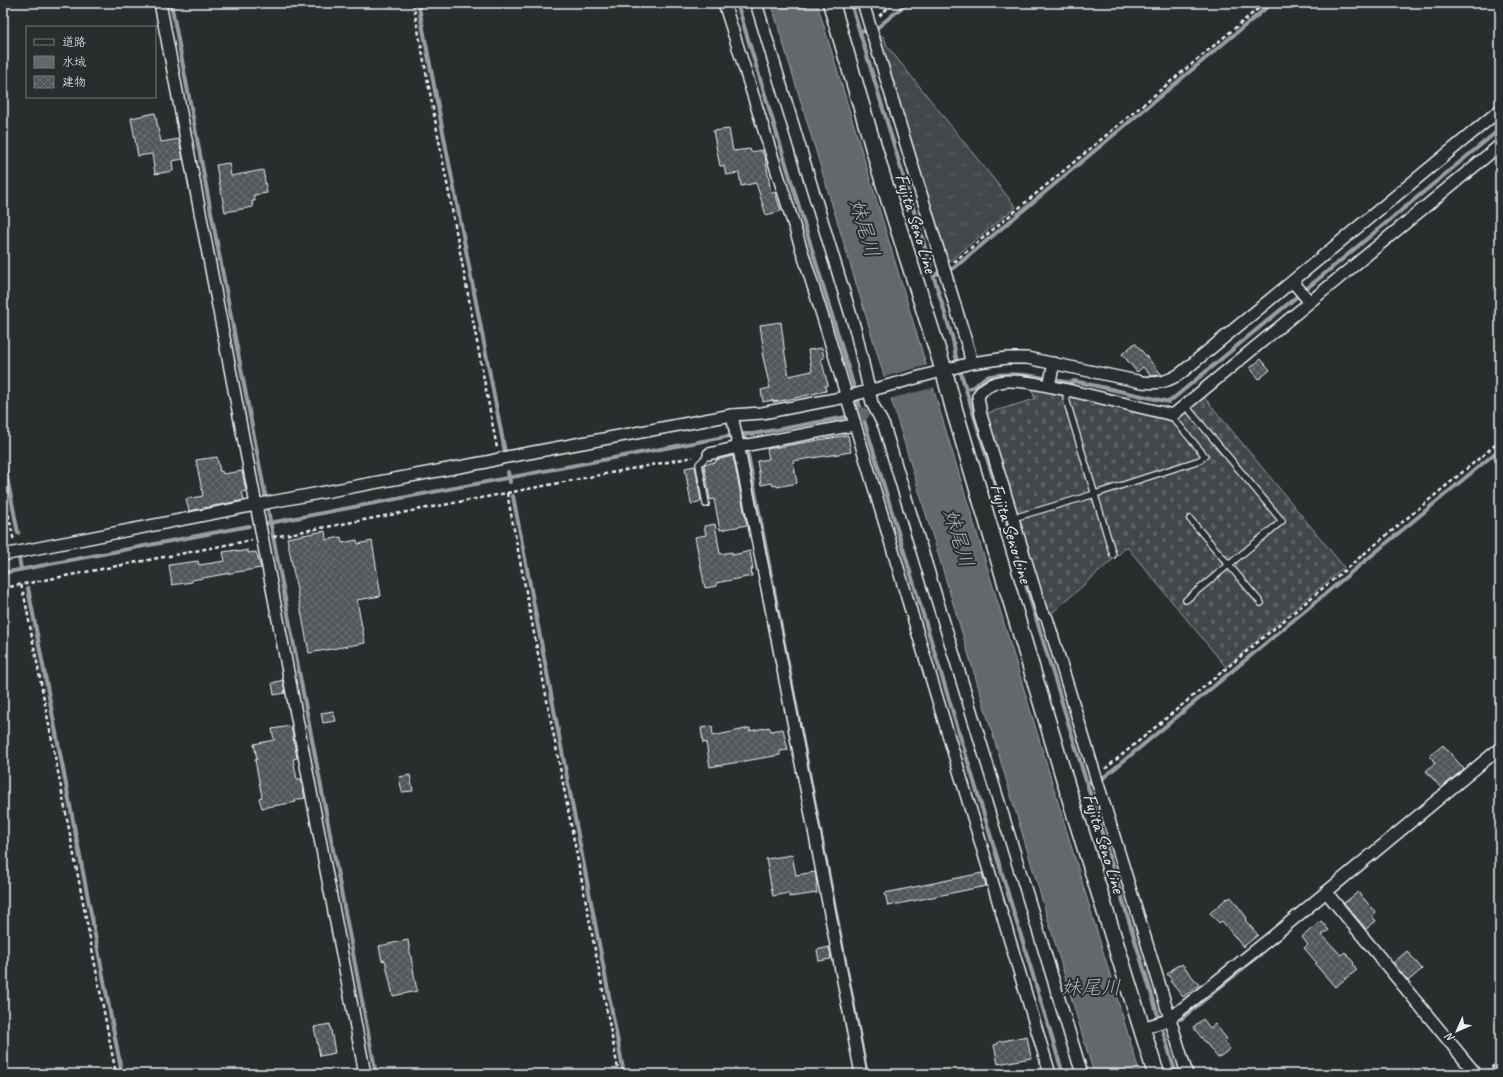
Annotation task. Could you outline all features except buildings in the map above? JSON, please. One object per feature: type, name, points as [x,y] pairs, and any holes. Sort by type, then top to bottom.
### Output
[{"type":"main road","name":"Fujita Seno Line","points":[[831,3],[884,183],[954,368],[954,409],[1068,792],[1158,1023],[1156,1074]]},
{"type":"street","points":[[160,3],[240,414],[262,504],[262,539],[365,1074]]},
{"type":"street","points":[[724,3],[814,289],[851,396],[854,425],[1050,1074]]},
{"type":"street","points":[[756,3],[874,390],[872,403],[884,426],[1082,1074]]},
{"type":"street","points":[[863,3],[969,350],[954,368]]},
{"type":"street","points":[[1187,1074],[1158,1023],[1096,778],[1047,618],[1042,613],[982,415],[978,396],[982,389],[1006,381],[1050,382],[1067,390],[1173,415],[1302,292],[1500,110]]},
{"type":"street","points":[[3,555],[262,504],[732,415],[762,413],[851,396],[954,368],[995,359],[1028,358],[1151,383],[1160,383],[1171,380],[1302,292],[1500,145]]},
{"type":"street","points":[[1050,382],[1054,363]]},
{"type":"street","points":[[732,415],[742,444],[861,1074]]},
{"type":"street","points":[[709,454],[742,444],[854,425]]},
{"type":"street","points":[[1158,1023],[1326,892],[1500,748]]},
{"type":"street","points":[[1326,892],[1476,1074]]},
{"type":"lane","points":[[1067,390],[1066,400],[1114,555]]},
{"type":"lane","points":[[1185,405],[1282,521],[1186,600]]},
{"type":"lane","points":[[1013,518],[1095,494],[1200,460],[1205,456],[1174,419],[1173,415]]},
{"type":"lane","points":[[706,504],[699,464],[709,454]]},
{"type":"lane","points":[[1190,519],[1262,603]]},
{"type":"path","points":[[413,3],[498,459]]},
{"type":"path","points":[[870,27],[874,20],[894,3]]},
{"type":"path","points":[[944,270],[1265,3]]},
{"type":"path","points":[[1096,778],[1500,441]]},
{"type":"path","points":[[277,536],[507,494],[709,454]]},
{"type":"path","points":[[3,487],[16,553]]},
{"type":"path","points":[[507,494],[619,1074]]},
{"type":"path","points":[[3,588],[262,539]]},
{"type":"path","points":[[20,585],[26,600],[116,1074]]},
{"type":"path","points":[[1484,1074],[1500,1061]]},
{"type":"green space","points":[[876,33],[884,37],[887,46],[1016,207],[947,262]]},
{"type":"green space","points":[[1031,387],[1170,419],[1204,397],[1344,567],[1226,667],[1127,547],[1053,612],[1044,611],[984,414],[1035,399]]},
{"type":"water","name":"妹尾川","points":[[771,3],[817,3],[1140,1074],[1094,1074]]},
{"type":"pier","points":[[929,365],[936,387],[889,399],[883,377]]},
{"type":"waterway","points":[[171,3],[376,1074]]},
{"type":"waterway","points":[[418,3],[505,452]]},
{"type":"waterway","points":[[737,3],[1063,1074]]},
{"type":"waterway","points":[[851,3],[953,340],[956,357],[1176,1074]]},
{"type":"waterway","points":[[860,32],[877,28],[907,3]]},
{"type":"waterway","points":[[933,275],[954,268],[1272,3]]},
{"type":"waterway","points":[[966,389],[974,387],[987,377],[1010,374],[1041,377],[1071,383],[1074,381],[1169,402],[1500,129]]},
{"type":"waterway","points":[[741,434],[753,434],[846,417]]},
{"type":"waterway","points":[[744,434],[867,1074]]},
{"type":"waterway","points":[[264,524],[735,435]]},
{"type":"waterway","points":[[1087,783],[1103,778],[1500,449]]},
{"type":"waterway","points":[[3,457],[18,533]]},
{"type":"waterway","points":[[508,472],[510,482]]},
{"type":"waterway","points":[[513,496],[624,1074]]},
{"type":"waterway","points":[[3,573],[249,526]]},
{"type":"waterway","points":[[19,558],[21,569]]},
{"type":"waterway","points":[[28,588],[122,1074]]},
{"type":"waterway","points":[[1181,1019],[1263,952]]},
{"type":"waterway","points":[[1492,1074],[1500,1067]]}]
